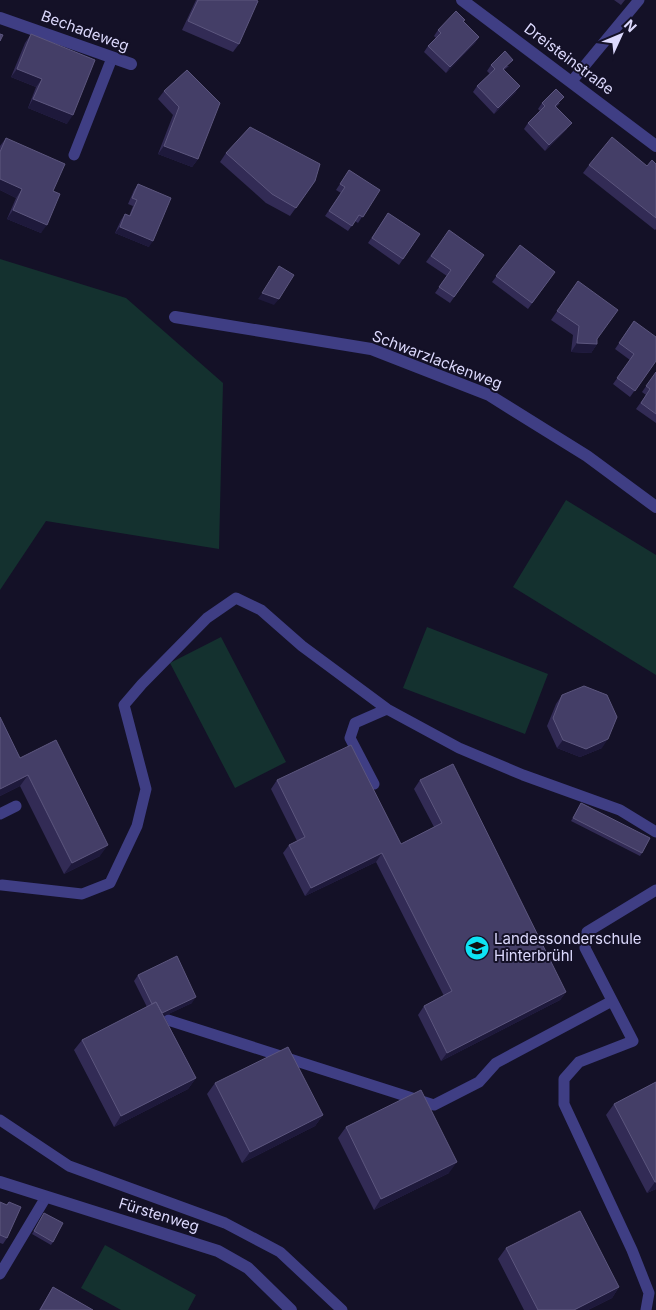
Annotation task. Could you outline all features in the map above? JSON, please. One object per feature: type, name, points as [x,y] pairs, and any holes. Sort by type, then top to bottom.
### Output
[{"type":"street","name":"Dreisteinstraße","points":[[462,0],[656,146]]},
{"type":"street","name":"Bechadeweg","points":[[0,18],[131,64]]},
{"type":"street","name":"Schwarzlackenweg","points":[[175,317],[370,349],[489,395],[587,456],[656,507]]},
{"type":"street","name":"Fürstenweg","points":[[0,1182],[218,1251],[248,1268],[291,1310]]},
{"type":"lane","points":[[572,81],[639,0]]},
{"type":"lane","points":[[74,155],[112,58]]},
{"type":"lane","points":[[2,885],[82,894],[110,883],[137,826],[146,789],[124,705],[207,618],[236,598],[261,610],[302,646],[387,709],[459,748],[523,776],[620,810],[656,832]]},
{"type":"lane","points":[[374,784],[350,738],[355,723],[387,709]]},
{"type":"lane","points":[[0,814],[16,806]]},
{"type":"lane","points":[[646,1310],[649,1293],[639,1267],[564,1104],[564,1079],[579,1062],[632,1041],[585,948],[588,932],[656,890]]},
{"type":"lane","points":[[168,1020],[434,1105],[479,1082],[496,1063],[612,1001]]},
{"type":"lane","points":[[0,1120],[69,1166],[225,1223],[280,1252],[342,1310]]},
{"type":"lane","points":[[0,1274],[46,1197]]},
{"type":"green space","points":[[0,259],[126,298],[223,383],[219,549],[46,521],[0,590]]},
{"type":"green space","points":[[566,500],[656,555],[656,675],[513,587]]},
{"type":"green space","points":[[427,627],[548,674],[525,734],[403,688]]},
{"type":"green space","points":[[221,637],[286,762],[235,788],[170,663]]},
{"type":"green space","points":[[105,1245],[196,1295],[188,1310],[121,1310],[81,1288]]},
{"type":"building","points":[[198,0],[258,1],[239,44],[188,21]]},
{"type":"building","points":[[456,11],[479,37],[450,67],[428,46],[441,33],[438,30]]},
{"type":"building","points":[[31,34],[95,60],[73,115],[33,99],[42,79],[17,69]]},
{"type":"building","points":[[505,51],[513,60],[503,69],[520,86],[498,108],[477,86],[495,69],[491,65]]},
{"type":"building","points":[[187,70],[220,103],[198,159],[164,146],[179,107],[164,91]]},
{"type":"building","points":[[556,89],[564,97],[555,106],[572,123],[549,145],[528,123],[545,106],[542,103]]},
{"type":"building","points":[[250,127],[320,164],[315,181],[296,208],[272,194],[226,153]]},
{"type":"building","points":[[612,137],[647,166],[652,160],[656,164],[656,218],[589,165]]},
{"type":"building","points":[[6,138],[65,164],[53,191],[60,194],[47,225],[13,210],[22,189],[0,179],[0,152]]},
{"type":"building","points":[[349,170],[380,190],[363,217],[359,215],[352,226],[329,211],[345,187],[340,184]]},
{"type":"building","points":[[138,184],[171,198],[153,241],[120,227],[125,214],[130,216],[137,200],[132,198]]},
{"type":"building","points":[[388,213],[420,234],[403,259],[372,238]]},
{"type":"building","points":[[449,230],[484,255],[454,297],[439,287],[451,270],[431,256]]},
{"type":"building","points":[[520,245],[555,272],[532,303],[496,276]]},
{"type":"building","points":[[279,266],[294,275],[279,299],[262,293]]},
{"type":"building","points":[[578,281],[618,310],[597,339],[597,344],[577,343],[579,326],[557,311]]},
{"type":"building","points":[[634,321],[656,337],[656,361],[635,391],[617,378],[634,354],[619,343]]},
{"type":"building","points":[[656,372],[656,414],[641,403],[650,389],[646,386]]},
{"type":"building","points":[[584,686],[607,695],[617,717],[608,739],[586,749],[563,740],[553,718],[562,695]]},
{"type":"building","points":[[0,717],[20,758],[56,740],[108,845],[72,863],[28,775],[0,789]]},
{"type":"building","name":"Landessonderschule Hinterbrühl","points":[[351,745],[401,844],[442,823],[420,780],[453,764],[566,992],[447,1053],[424,1006],[452,991],[382,853],[311,888],[289,845],[305,837],[277,780]]},
{"type":"building","points":[[581,803],[650,838],[642,853],[573,818]]},
{"type":"building","points":[[177,956],[196,997],[162,1013],[156,1002],[152,1004],[138,975]]},
{"type":"building","points":[[156,1002],[196,1078],[121,1116],[82,1040]]},
{"type":"building","points":[[288,1047],[323,1115],[250,1152],[215,1083]]},
{"type":"building","points":[[656,1082],[656,1182],[655,1182],[614,1104]]},
{"type":"building","points":[[421,1090],[457,1162],[381,1199],[346,1127]]},
{"type":"building","points":[[0,1202],[7,1205],[9,1202],[21,1207],[7,1238],[0,1235]]},
{"type":"building","points":[[580,1211],[619,1287],[574,1310],[538,1310],[506,1248]]},
{"type":"building","points":[[44,1213],[63,1223],[53,1242],[34,1231]]},
{"type":"building","points":[[53,1287],[93,1310],[40,1310]]},
{"type":"place","name":"Landessonderschule Hinterbrühl","points":[[477,948]]}]
